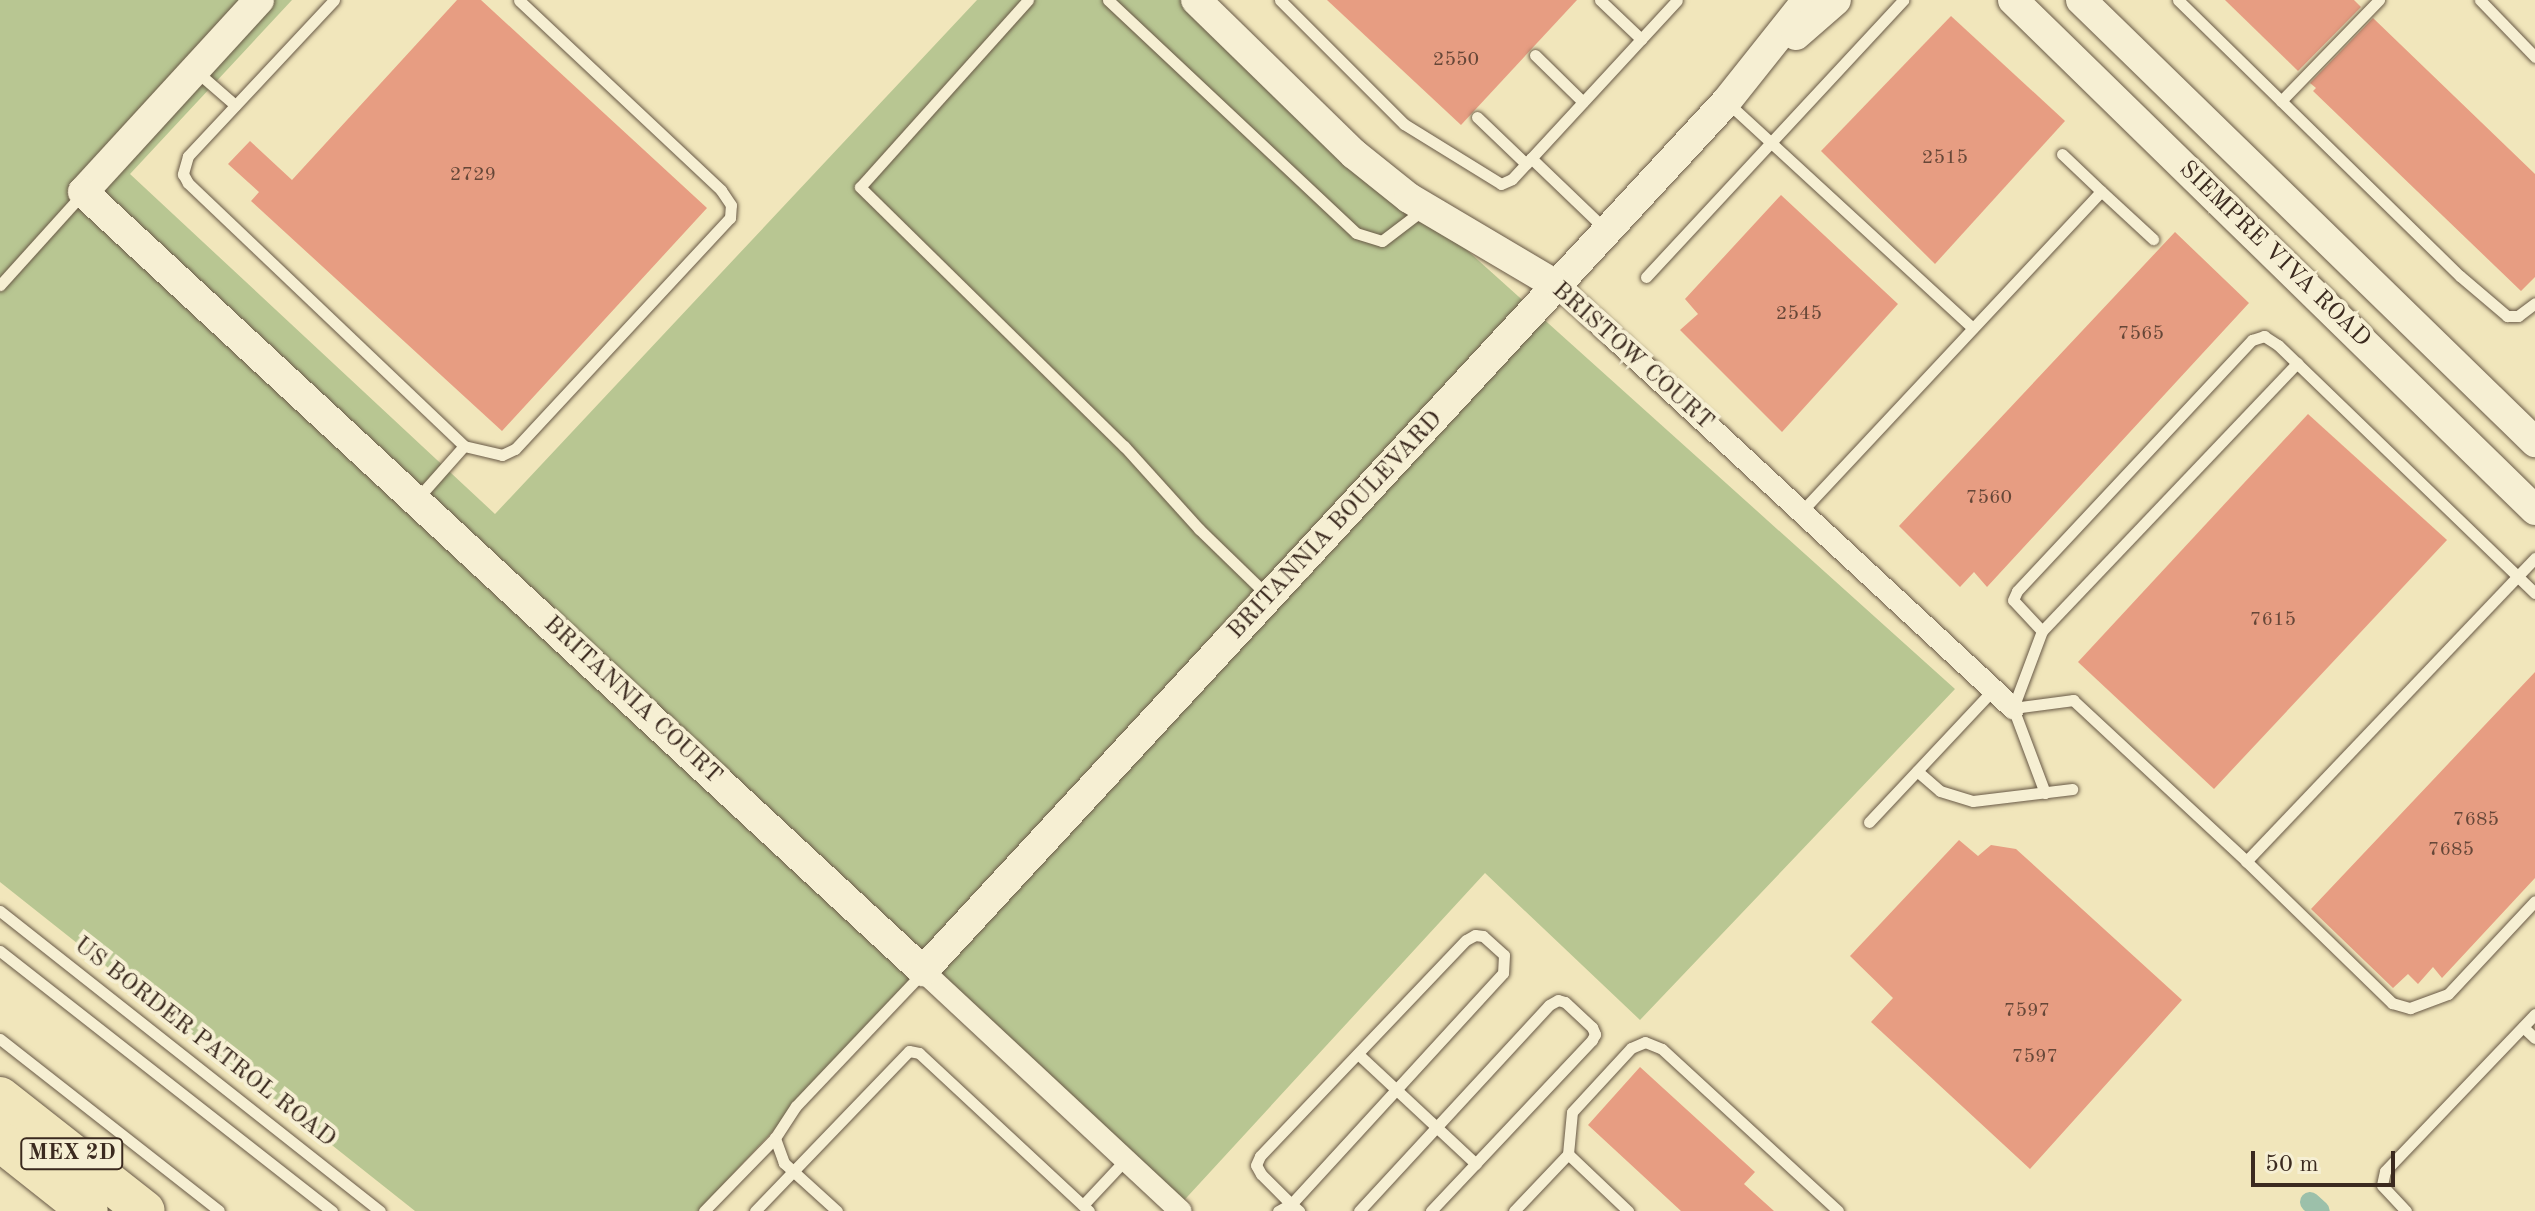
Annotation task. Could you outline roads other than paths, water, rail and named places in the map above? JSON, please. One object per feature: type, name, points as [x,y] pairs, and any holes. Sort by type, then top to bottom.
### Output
[{"type":"highway","name":"MEX 2D","points":[[0,1097],[145,1211]]},
{"type":"highway","name":"MEX 2D","points":[[0,1141],[88,1211]]},
{"type":"street","points":[[83,192],[259,0]]},
{"type":"street","name":"BRISTOW COURT","points":[[1196,0],[1354,154],[1426,208],[1558,286],[2013,708]]},
{"type":"street","name":"BRITANNIA BOULEVARD","points":[[923,971],[1747,79],[1836,0]]},
{"type":"street","name":"SIEMPRE VIVA ROAD","points":[[2013,0],[2535,510]]},
{"type":"street","name":"SIEMPRE VIVA ROAD","points":[[2081,0],[2531,429]]},
{"type":"street","name":"BRITANNIA BOULEVARD","points":[[1747,79],[1798,7]]},
{"type":"street","name":"BRITANNIA COURT","points":[[83,192],[1180,1211]]},
{"type":"lane","points":[[334,0],[188,156],[183,174],[188,183],[464,446],[502,455],[515,449],[730,218],[731,205],[721,190],[519,0]]},
{"type":"lane","points":[[1028,0],[860,187],[1124,446],[1199,529],[1270,597]]},
{"type":"lane","points":[[1108,0],[1356,233],[1382,241],[1426,208]]},
{"type":"lane","points":[[1280,0],[1404,124],[1456,159],[1501,184],[1529,161],[1677,0]]},
{"type":"lane","points":[[1600,0],[1641,39]]},
{"type":"lane","points":[[1646,277],[1903,0]]},
{"type":"lane","points":[[2178,0],[2460,276],[2507,316],[2518,316],[2535,303]]},
{"type":"lane","points":[[2281,101],[2379,0]]},
{"type":"lane","points":[[2480,0],[2535,57]]},
{"type":"lane","points":[[1535,55],[1583,102]]},
{"type":"lane","points":[[195,70],[235,105]]},
{"type":"lane","points":[[1726,102],[1973,328]]},
{"type":"lane","points":[[1477,117],[1608,232]]},
{"type":"lane","points":[[2062,154],[2153,239]]},
{"type":"lane","points":[[1801,512],[2101,191]]},
{"type":"lane","points":[[0,285],[83,192]]},
{"type":"lane","points":[[2042,631],[2013,600],[2017,591],[2222,369],[2252,340],[2264,336],[2297,363],[2535,593]]},
{"type":"lane","points":[[2045,793],[2013,708],[2042,631],[2297,363]]},
{"type":"lane","points":[[416,501],[464,446]]},
{"type":"lane","points":[[2246,861],[2535,558]]},
{"type":"lane","points":[[1869,822],[1993,690]]},
{"type":"lane","points":[[2013,708],[2073,700],[2246,861],[2392,1003],[2410,1008],[2448,994],[2535,901]]},
{"type":"lane","points":[[1917,771],[1940,791],[1973,801],[2072,789]]},
{"type":"lane","name":"US BORDER PATROL ROAD","points":[[0,911],[380,1211]]},
{"type":"lane","points":[[1278,1211],[1293,1209],[1503,973],[1504,955],[1483,936],[1475,935],[1466,940],[1256,1165],[1293,1209]]},
{"type":"lane","points":[[0,951],[332,1211]]},
{"type":"lane","points":[[704,1211],[775,1138],[796,1106],[923,971]]},
{"type":"lane","points":[[1359,1211],[1549,1005],[1558,1000],[1565,1002],[1592,1027],[1595,1034],[1592,1040],[1431,1211]]},
{"type":"lane","points":[[2406,1211],[2382,1185],[2385,1171],[2535,1014]]},
{"type":"lane","points":[[2523,1027],[2535,1038]]},
{"type":"lane","points":[[0,1039],[219,1211]]},
{"type":"lane","points":[[1514,1211],[1568,1154],[1572,1112],[1631,1048],[1645,1042],[1662,1049],[1838,1211]]},
{"type":"lane","points":[[755,1211],[909,1051],[919,1053],[1086,1208],[1125,1160]]},
{"type":"lane","points":[[1358,1054],[1476,1164]]},
{"type":"lane","points":[[775,1138],[784,1163],[837,1211]]},
{"type":"lane","points":[[1568,1154],[1628,1211]]},
{"type":"waterway","points":[[2310,1202],[2320,1211]]}]
